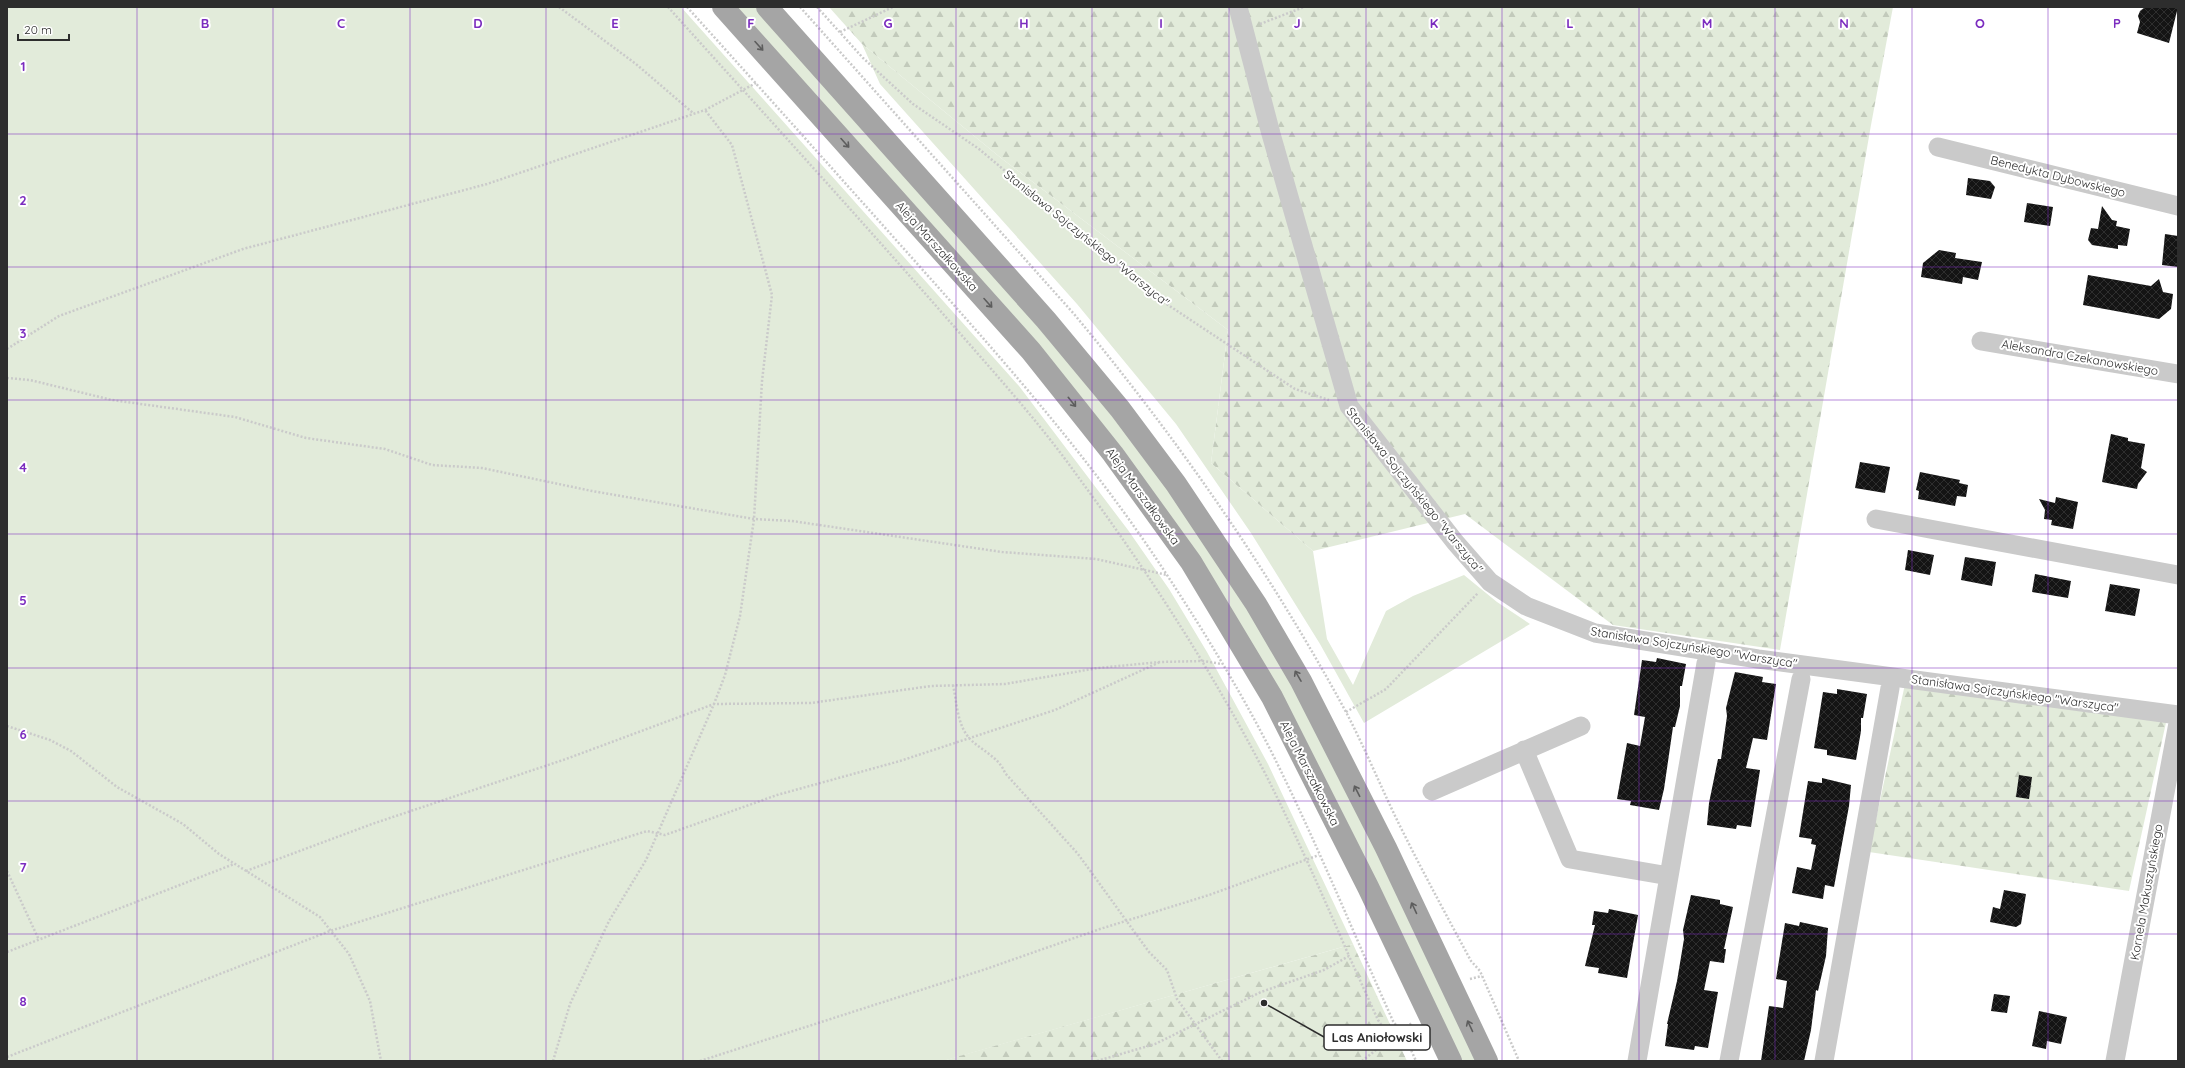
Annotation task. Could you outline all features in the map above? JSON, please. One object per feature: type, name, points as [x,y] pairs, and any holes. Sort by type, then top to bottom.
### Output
[{"type":"main road","name":"Aleja Marszałkowska","points":[[723,7],[1031,351],[1114,454],[1191,562],[1272,697],[1368,887],[1451,1061]]},
{"type":"main road","points":[[768,7],[1046,320],[1120,409],[1176,484],[1256,604],[1301,681],[1386,848],[1487,1061]]},
{"type":"street","points":[[1238,7],[1271,134],[1349,406]]},
{"type":"street","name":"Benedykta Dybowskiego","points":[[1938,147],[2178,206]]},
{"type":"street","name":"Aleksandra Czekanowskiego","points":[[1981,340],[2178,374]]},
{"type":"street","name":"Stanisława Sojczyńskiego \"Warszyca\"","points":[[1349,406],[1455,542],[1490,582],[1526,606],[1595,633],[1758,659],[2178,715]]},
{"type":"street","points":[[1876,519],[2178,575]]},
{"type":"street","points":[[1637,1061],[1706,663]]},
{"type":"street","points":[[1729,1061],[1801,679]]},
{"type":"street","points":[[1824,1061],[1890,688]]},
{"type":"street","name":"Kornela Makuszyńskiego","points":[[2115,1061],[2178,723]]},
{"type":"street","points":[[1432,790],[1581,726]]},
{"type":"street","points":[[1524,750],[1570,859],[1669,876]]},
{"type":"path","points":[[558,7],[636,64],[693,114]]},
{"type":"path","points":[[668,7],[1023,407],[1075,472],[1144,569],[1203,661],[1266,776],[1307,859],[1378,1020],[1390,1037]]},
{"type":"path","points":[[687,7],[1005,362],[1081,455],[1167,575],[1222,664],[1272,754],[1399,1031],[1416,1061]]},
{"type":"path","name":"Stanisława Sojczyńskiego \"Warszyca\"","points":[[817,7],[863,58],[913,104],[979,149],[1156,297],[1295,389],[1349,406]]},
{"type":"path","points":[[840,32],[893,7]]},
{"type":"path","points":[[1244,30],[1304,7]]},
{"type":"path","points":[[7,349],[59,316],[243,249],[487,184],[705,110],[756,83]]},
{"type":"path","points":[[553,1061],[574,998],[609,921],[646,860],[714,704],[725,675],[740,616],[754,519],[762,381],[772,295],[732,145],[705,110]]},
{"type":"path","points":[[7,378],[30,380],[112,400],[236,417],[306,438],[385,449],[432,465],[482,468],[592,491],[754,519],[792,521],[1002,552],[1096,559],[1167,575]]},
{"type":"path","points":[[1346,712],[1386,689],[1490,582]]},
{"type":"path","points":[[246,871],[372,824],[566,759],[714,704],[811,704],[931,686],[1005,684],[1098,668],[1160,662],[1203,661],[1222,664]]},
{"type":"path","points":[[7,1057],[330,931],[647,831],[665,835],[777,795],[900,761],[1055,710],[1160,662]]},
{"type":"path","points":[[953,685],[960,724],[969,738],[1002,763],[1005,773],[1078,854],[1128,920],[1149,952],[1167,970],[1177,999],[1222,1061]]},
{"type":"path","points":[[7,726],[50,740],[71,751],[117,787],[183,824],[219,854],[320,917],[349,954],[370,1001],[381,1061]]},
{"type":"path","points":[[700,1061],[986,969],[1128,920],[1208,895],[1319,855]]},
{"type":"path","points":[[7,952],[234,864]]},
{"type":"path","points":[[7,871],[39,940]]},
{"type":"path","points":[[1097,1061],[1155,1044],[1194,1023],[1260,992],[1324,970],[1349,956]]},
{"type":"path","points":[[1465,982],[1471,978],[1482,976],[1519,1061]]},
{"type":"path","points":[[1362,1061],[1385,1044],[1390,1037],[1415,1022]]},
{"type":"green space","points":[[7,7],[681,7],[1019,386],[1128,530],[1169,589],[1207,652],[1268,764],[1353,944],[943,1061],[7,1061]]},
{"type":"green space","points":[[736,7],[756,7],[1015,296],[1071,363],[1161,478],[1267,639],[1352,800],[1478,1061],[1461,1061],[1197,555]]},
{"type":"green space","points":[[829,7],[1893,7],[1871,125],[1780,650],[1613,625],[1465,514],[1313,551],[1211,463],[1228,330],[1001,158],[862,44]]},
{"type":"green space","points":[[862,44],[1001,158],[1228,330],[1211,463],[1313,551],[1327,639],[1353,685],[1386,611],[1413,596],[1464,575],[1497,602],[1530,624],[1364,723],[1320,644],[1251,533],[1176,424],[1077,304],[880,84]]},
{"type":"green space","points":[[1905,684],[2167,718],[2129,891],[1869,852]]},
{"type":"green space","points":[[1353,944],[1407,1061],[942,1061]]},
{"type":"building","points":[[2145,7],[2178,7],[2169,43],[2137,33],[2140,22],[2138,16],[2140,11]]},
{"type":"building","points":[[1968,178],[1990,181],[1995,187],[1991,199],[1966,195]]},
{"type":"building","points":[[2027,203],[2053,207],[2050,226],[2024,222]]},
{"type":"building","points":[[2102,206],[2112,220],[2117,221],[2116,226],[2130,229],[2127,246],[2118,245],[2118,249],[2092,245],[2088,240],[2091,228],[2098,229]]},
{"type":"building","points":[[2165,234],[2178,236],[2178,267],[2162,265]]},
{"type":"building","points":[[1939,250],[1956,253],[1955,258],[1982,262],[1978,280],[1963,277],[1962,284],[1921,277],[1923,263]]},
{"type":"building","points":[[2088,275],[2151,286],[2159,279],[2163,292],[2173,294],[2171,309],[2159,319],[2083,305]]},
{"type":"building","points":[[2111,434],[2128,438],[2128,441],[2145,444],[2141,468],[2147,472],[2138,484],[2137,489],[2102,482]]},
{"type":"building","points":[[1860,462],[1890,467],[1885,493],[1855,488]]},
{"type":"building","points":[[1920,472],[1960,480],[1959,483],[1968,485],[1966,497],[1957,496],[1955,506],[1918,499],[1919,491],[1916,490]]},
{"type":"building","points":[[2056,497],[2078,502],[2073,529],[2051,525],[2052,520],[2044,519],[2045,510],[2039,499],[2055,503]]},
{"type":"building","points":[[1908,550],[1934,555],[1930,575],[1905,570]]},
{"type":"building","points":[[1965,557],[1996,562],[1992,586],[1961,580]]},
{"type":"building","points":[[2035,574],[2071,581],[2068,598],[2032,592]]},
{"type":"building","points":[[2110,584],[2140,589],[2135,616],[2105,611]]},
{"type":"building","points":[[1657,658],[1686,664],[1682,686],[1680,686],[1680,706],[1675,727],[1673,727],[1664,789],[1659,810],[1630,805],[1631,801],[1617,799],[1627,743],[1640,746],[1645,717],[1634,715],[1642,660],[1656,662]]},
{"type":"building","points":[[1735,672],[1763,677],[1762,682],[1776,684],[1767,740],[1753,738],[1746,768],[1760,770],[1751,827],[1737,825],[1736,829],[1707,825],[1709,803],[1718,759],[1721,759],[1727,716],[1726,708]]},
{"type":"building","points":[[1837,689],[1867,694],[1863,718],[1861,718],[1861,731],[1856,760],[1827,755],[1827,750],[1814,748],[1823,692],[1837,694]]},
{"type":"building","points":[[2019,775],[2032,777],[2029,799],[2016,797]]},
{"type":"building","points":[[1822,778],[1851,785],[1849,806],[1834,887],[1825,885],[1823,899],[1792,893],[1797,867],[1811,870],[1816,845],[1811,844],[1812,839],[1799,837],[1808,781],[1822,783]]},
{"type":"building","points":[[2004,890],[2026,894],[2021,924],[2016,927],[1990,922],[1993,907],[2000,909]]},
{"type":"building","points":[[1691,895],[1720,900],[1720,904],[1733,907],[1724,949],[1726,949],[1724,963],[1710,961],[1704,990],[1718,992],[1708,1048],[1695,1046],[1694,1050],[1665,1046],[1667,1024],[1677,981],[1684,939],[1683,930]]},
{"type":"building","points":[[1609,909],[1638,915],[1627,978],[1598,973],[1599,968],[1585,966],[1595,925],[1592,925],[1594,911],[1608,913]]},
{"type":"building","points":[[1800,922],[1828,928],[1826,956],[1818,991],[1816,990],[1811,1030],[1804,1061],[1761,1061],[1769,1006],[1783,1008],[1787,981],[1776,979],[1785,923],[1799,926]]},
{"type":"building","points":[[1994,994],[2010,996],[2007,1013],[1991,1011]]},
{"type":"building","points":[[2039,1011],[2067,1017],[2061,1044],[2047,1041],[2046,1049],[2032,1046]]},
{"type":"place","name":"Las Aniołowski","points":[[1264,1003]]}]
